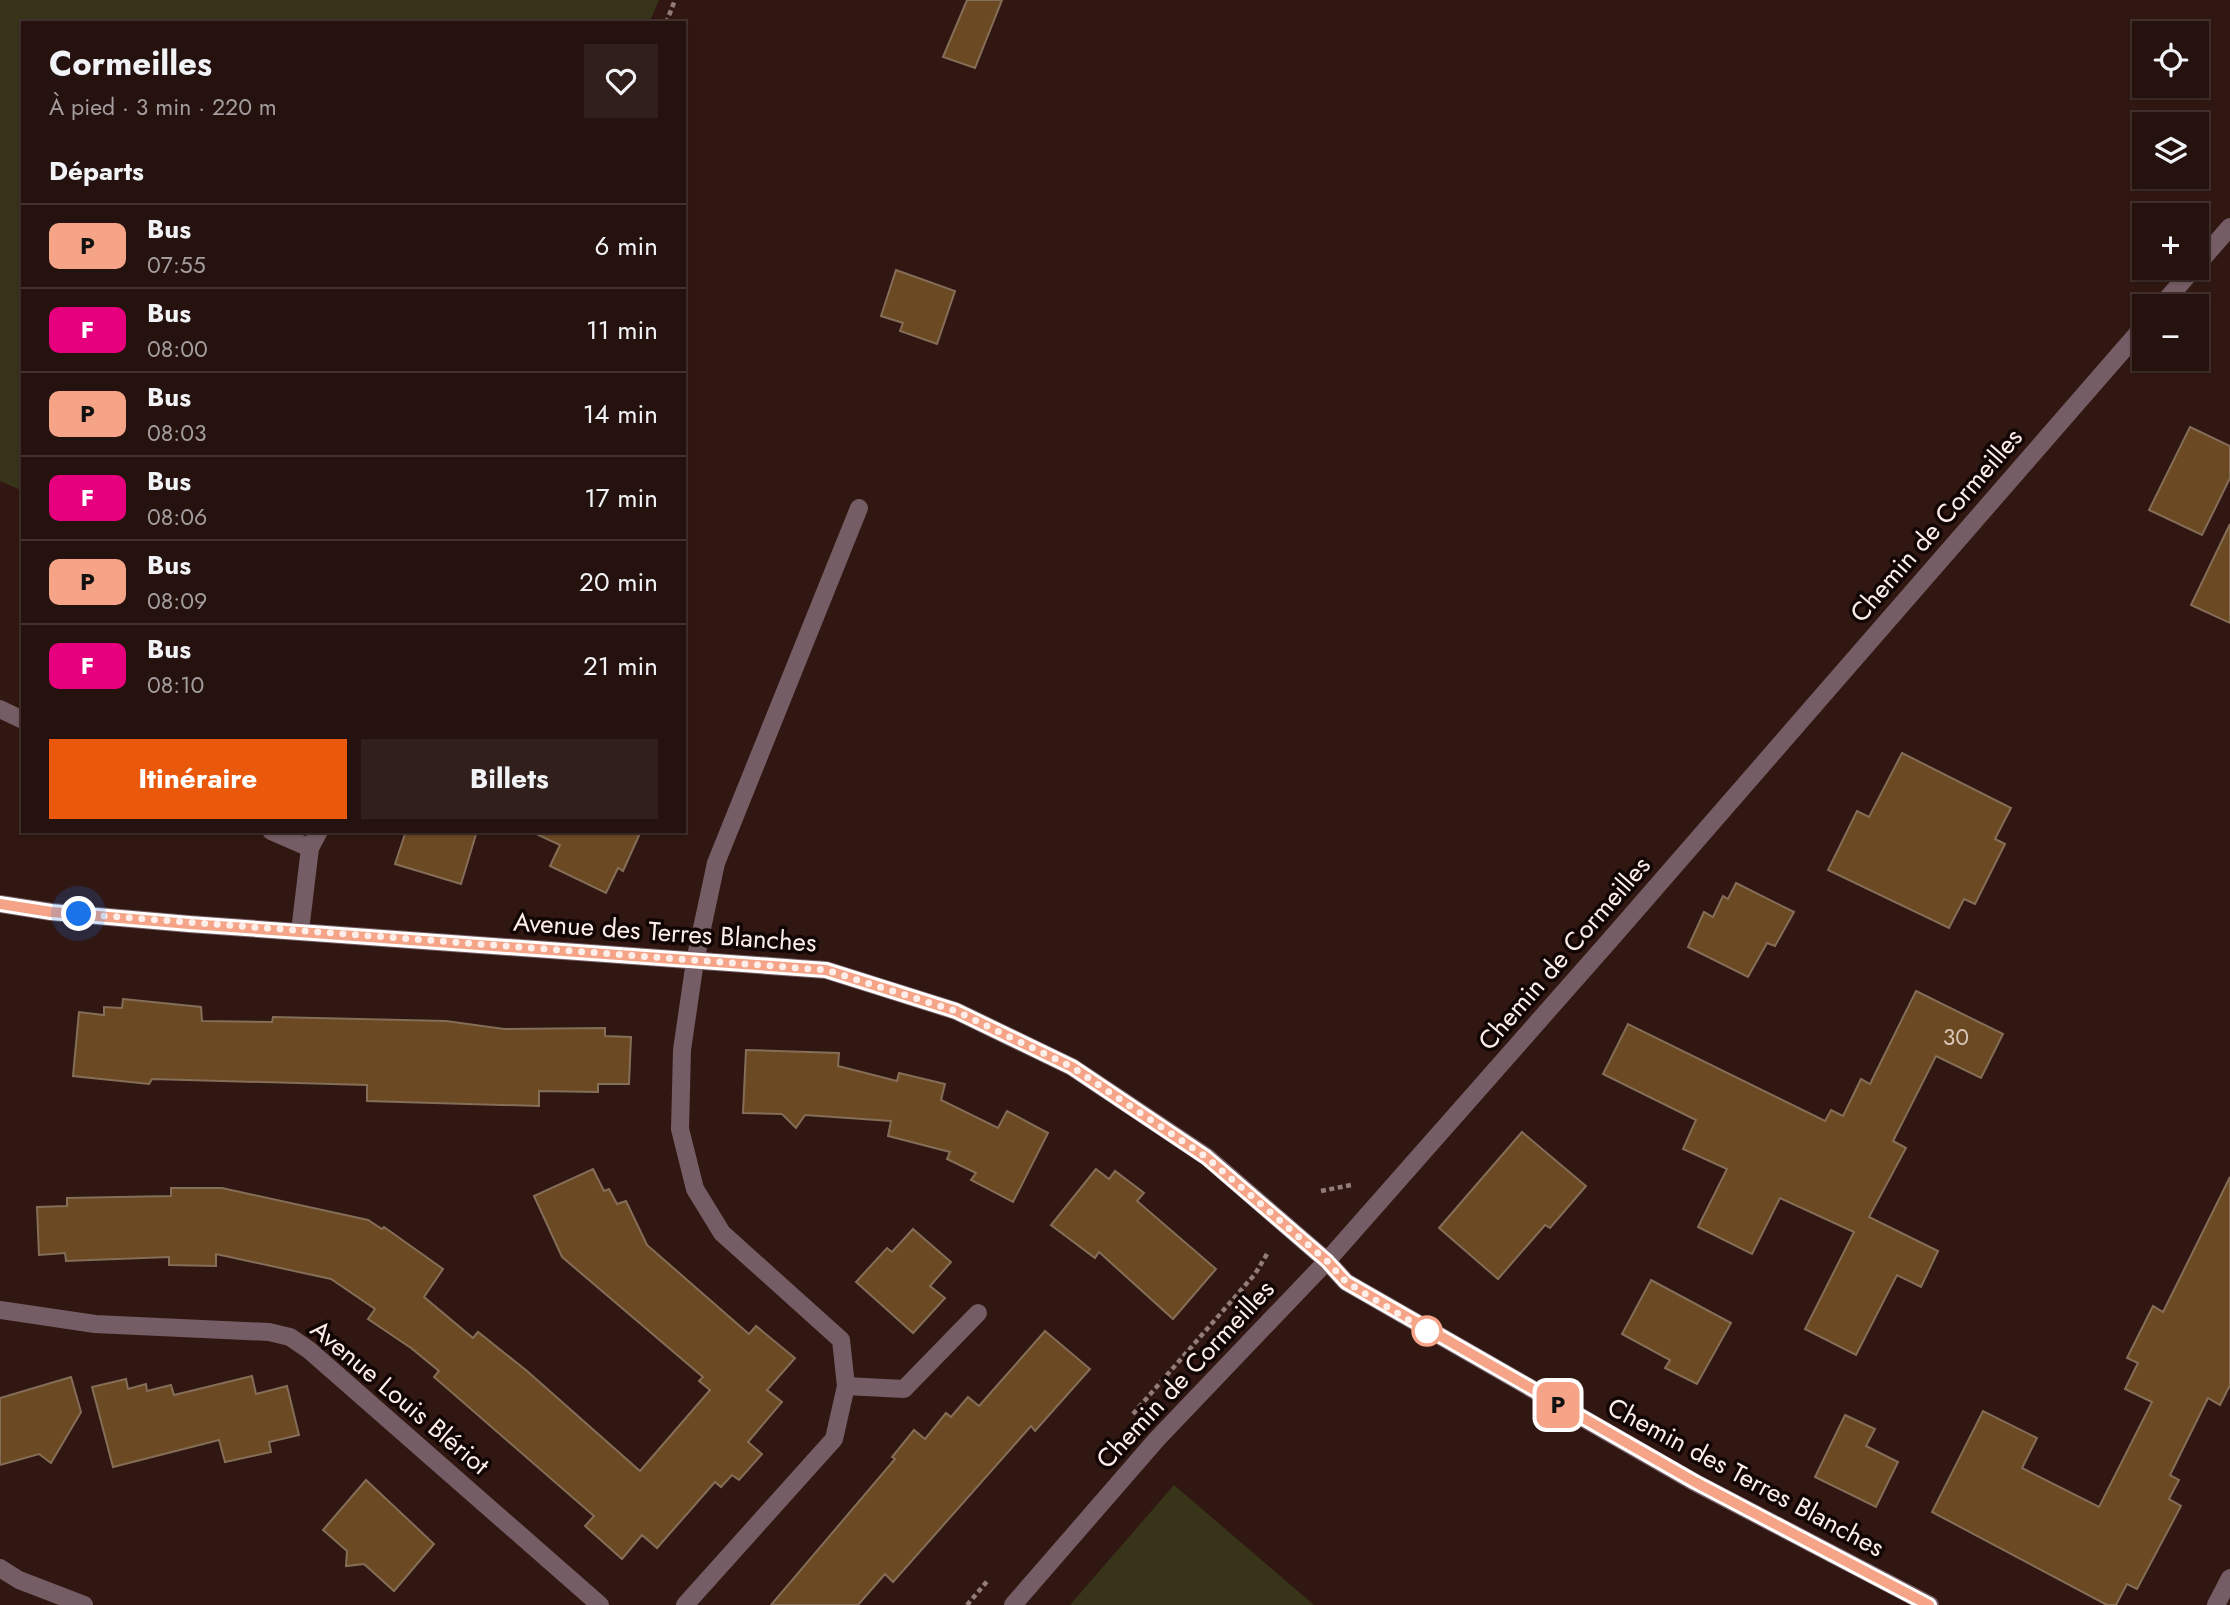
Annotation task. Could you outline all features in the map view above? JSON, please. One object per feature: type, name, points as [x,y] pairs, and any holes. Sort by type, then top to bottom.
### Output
[{"type":"street","points":[[2209,251],[2230,227]]},
{"type":"street","points":[[2171,294],[2184,280]]},
{"type":"street","name":"Chemin de Cormeilles","points":[[1013,1605],[1157,1439],[1327,1261],[2132,340]]},
{"type":"street","points":[[685,1605],[834,1439],[846,1386],[841,1339],[722,1233],[695,1189],[680,1129],[682,1050],[695,961],[716,863],[859,508]]},
{"type":"street","points":[[0,709],[21,719]]},
{"type":"street","points":[[276,833],[310,848]]},
{"type":"street","points":[[300,931],[310,848],[318,833]]},
{"type":"street","name":"Avenue des Terres Blanches","points":[[0,904],[51,912],[826,970],[956,1011],[1072,1067],[1206,1157],[1327,1261]]},
{"type":"street","name":"Chemin des Terres Blanches","points":[[1327,1261],[1346,1282],[1443,1340],[1695,1482],[1930,1605]]},
{"type":"street","name":"Avenue Louis Blériot","points":[[0,1310],[95,1324],[269,1332],[290,1337],[309,1350],[600,1605]]},
{"type":"street","points":[[846,1386],[904,1389],[978,1314]]},
{"type":"street","points":[[0,1568],[19,1580],[84,1605]]},
{"type":"street","points":[[2216,1605],[2230,1578]]},
{"type":"path","points":[[667,21],[676,0]]},
{"type":"shaded area","points":[[0,0],[659,0],[650,21],[21,21],[21,490],[0,481]]},
{"type":"shaded area","points":[[1174,1485],[1314,1605],[1070,1605]]},
{"type":"building","points":[[967,0],[1002,0],[975,68],[943,57]]},
{"type":"building","points":[[896,270],[955,291],[937,344],[900,331],[903,323],[881,316]]},
{"type":"building","points":[[2190,427],[2230,446],[2230,478],[2202,535],[2149,510]]},
{"type":"building","points":[[2230,524],[2230,623],[2191,605]]},
{"type":"building","points":[[1902,753],[2011,808],[1995,839],[2005,844],[1975,904],[1964,899],[1949,928],[1828,870],[1857,811],[1869,817]]},
{"type":"building","points":[[405,833],[476,833],[461,884],[395,864]]},
{"type":"building","points":[[534,833],[640,833],[623,871],[618,868],[606,893],[550,866],[560,845]]},
{"type":"building","points":[[1736,883],[1794,912],[1775,946],[1767,943],[1748,977],[1688,947],[1704,912],[1713,917],[1723,896],[1728,899]]},
{"type":"building","points":[[1916,991],[2003,1034],[1981,1078],[1936,1056],[1893,1141],[1906,1148],[1869,1217],[1938,1251],[1921,1287],[1897,1275],[1856,1355],[1805,1329],[1854,1232],[1780,1198],[1752,1254],[1698,1227],[1727,1169],[1683,1149],[1696,1120],[1603,1074],[1628,1024],[1825,1121],[1831,1110],[1843,1116],[1861,1079],[1870,1084]]},
{"type":"building","points":[[123,999],[201,1007],[202,1021],[272,1022],[273,1017],[446,1021],[504,1029],[605,1028],[605,1036],[631,1037],[629,1084],[598,1084],[598,1092],[539,1091],[539,1106],[367,1101],[367,1085],[152,1079],[149,1084],[73,1076],[79,1012],[104,1015],[104,1007],[122,1008]]},
{"type":"building","points":[[746,1050],[839,1053],[838,1066],[897,1081],[899,1073],[945,1084],[941,1100],[998,1128],[1007,1111],[1048,1133],[1013,1202],[971,1180],[976,1173],[947,1159],[950,1152],[888,1136],[891,1121],[805,1115],[796,1128],[782,1114],[743,1113]]},
{"type":"building","points":[[1522,1132],[1586,1186],[1550,1228],[1545,1225],[1498,1279],[1439,1228]]},
{"type":"building","points":[[593,1169],[604,1191],[609,1189],[617,1204],[626,1201],[647,1245],[749,1334],[756,1326],[795,1358],[767,1390],[782,1402],[748,1442],[762,1454],[739,1480],[732,1475],[721,1487],[715,1482],[657,1548],[642,1535],[622,1559],[585,1526],[594,1516],[434,1377],[439,1371],[368,1319],[375,1309],[331,1279],[216,1254],[216,1266],[169,1265],[169,1257],[66,1261],[65,1253],[39,1255],[37,1207],[67,1206],[67,1198],[171,1196],[171,1188],[222,1188],[368,1220],[382,1229],[384,1227],[443,1269],[424,1297],[473,1338],[478,1332],[527,1371],[640,1471],[710,1390],[699,1381],[703,1377],[562,1257],[534,1196]]},
{"type":"building","points":[[1096,1169],[1109,1179],[1115,1171],[1144,1193],[1137,1201],[1216,1269],[1173,1319],[1099,1252],[1095,1258],[1051,1225]]},
{"type":"building","points":[[2230,1177],[2230,1385],[2220,1405],[2208,1398],[2170,1475],[2179,1480],[2169,1499],[2181,1506],[2137,1589],[2127,1584],[2116,1605],[2107,1605],[1932,1512],[1983,1411],[2037,1438],[2022,1468],[2099,1507],[2152,1402],[2125,1389],[2138,1363],[2127,1358],[2153,1306],[2163,1312]]},
{"type":"building","points":[[913,1229],[951,1262],[930,1286],[945,1298],[913,1333],[856,1282],[887,1248],[892,1252]]},
{"type":"building","points":[[1651,1280],[1731,1323],[1697,1384],[1665,1368],[1670,1360],[1622,1334]]},
{"type":"building","points":[[1045,1331],[1090,1369],[1035,1431],[1031,1426],[893,1582],[885,1574],[858,1605],[771,1605],[895,1459],[892,1457],[914,1430],[925,1439],[946,1413],[951,1417],[968,1397],[979,1406]]},
{"type":"building","points":[[252,1376],[256,1394],[287,1386],[299,1435],[269,1442],[271,1452],[225,1462],[219,1440],[113,1467],[92,1387],[126,1379],[128,1389],[146,1384],[147,1391],[171,1385],[174,1395]]},
{"type":"building","points":[[71,1377],[81,1412],[51,1463],[39,1454],[0,1465],[0,1398]]},
{"type":"building","points":[[1845,1415],[1875,1429],[1866,1446],[1898,1462],[1876,1507],[1815,1477]]},
{"type":"building","points":[[366,1480],[434,1544],[394,1591],[364,1564],[346,1566],[347,1551],[323,1530]]},
{"type":"bus line","name":"P","points":[[0,904],[51,912],[189,924],[826,970],[956,1011],[1072,1067],[1206,1157],[1327,1261],[1346,1282],[1695,1482],[1929,1605]]},
{"type":"route","points":[[79,914],[826,970],[904,994],[956,1011],[1072,1067],[1206,1157],[1327,1261],[1346,1282],[1427,1331]]}]
